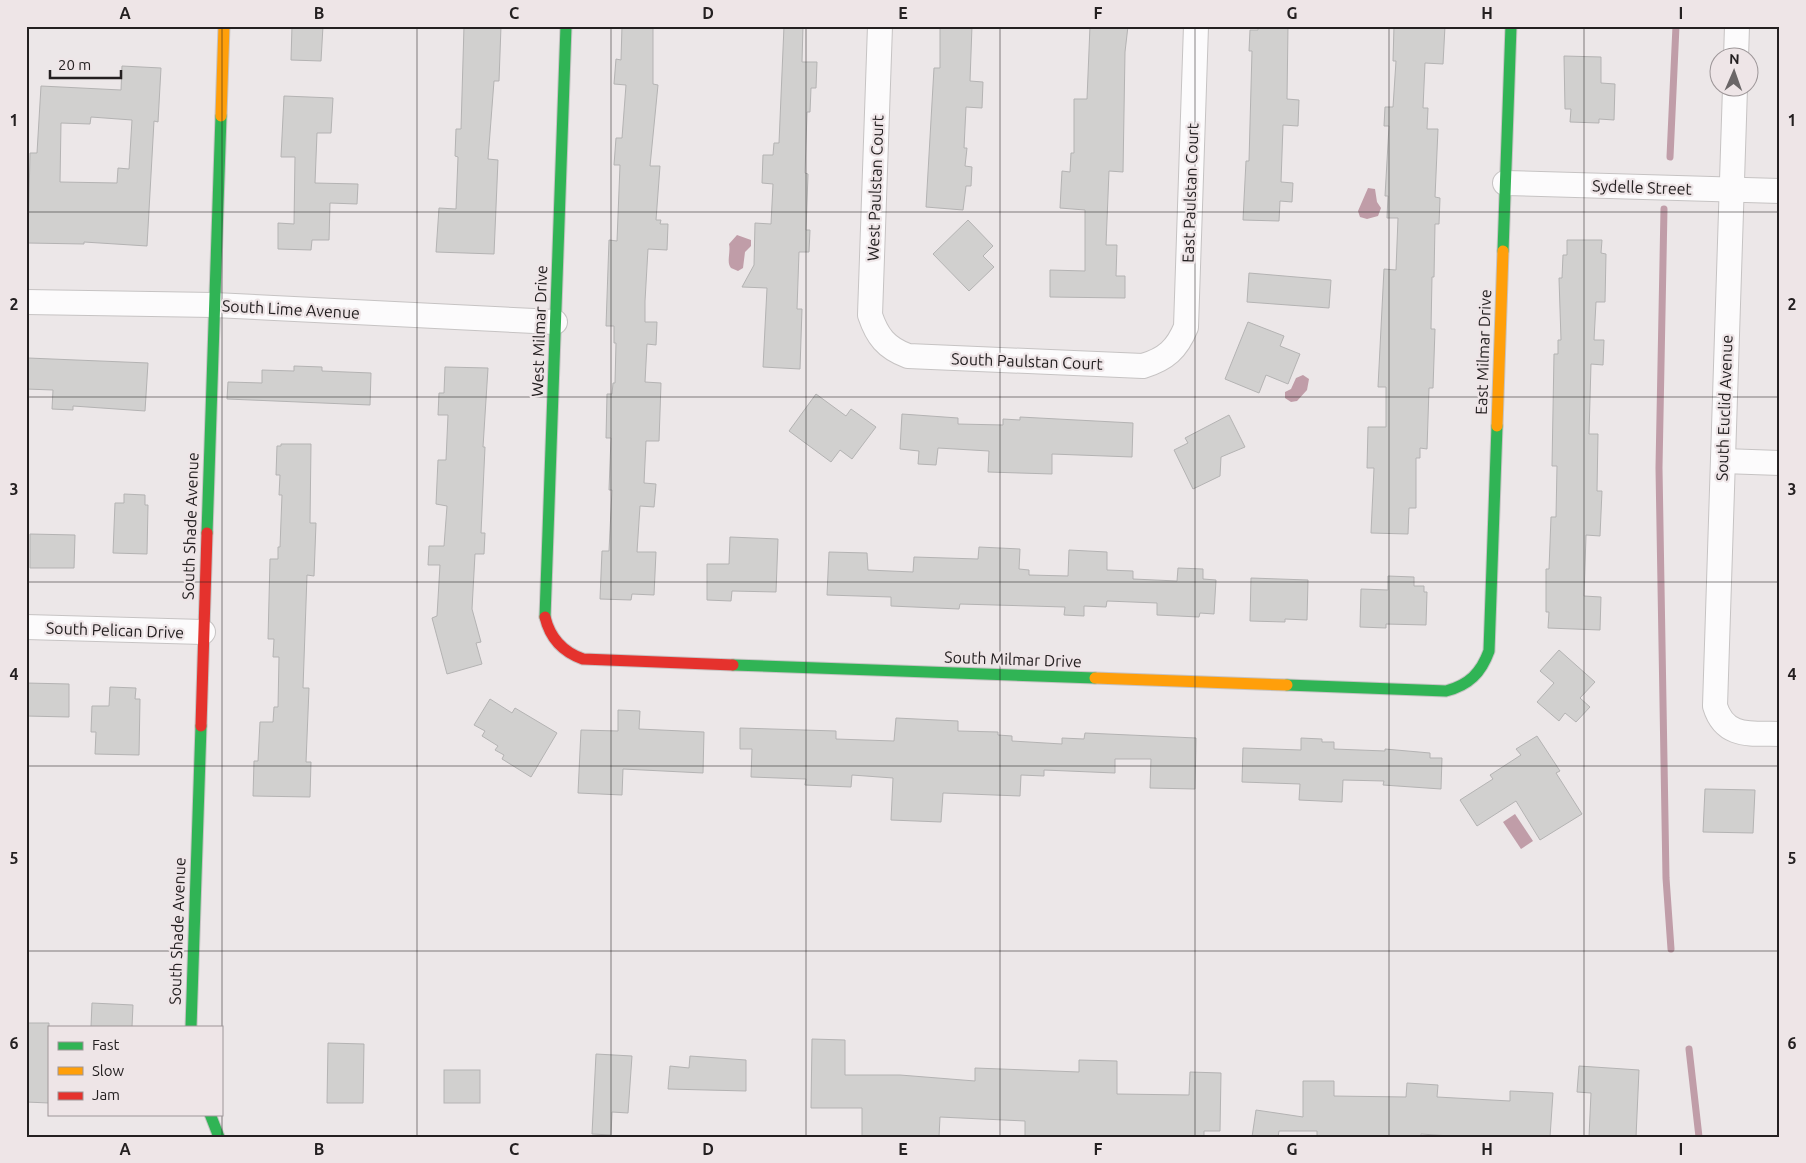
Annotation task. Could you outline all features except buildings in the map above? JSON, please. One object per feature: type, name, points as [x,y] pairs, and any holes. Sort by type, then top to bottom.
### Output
[{"type":"street","name":"South Shade Avenue","points":[[191,1026],[224,26]]},
{"type":"street","name":"West Milmar Drive","points":[[551,636],[545,618],[566,26]]},
{"type":"street","name":"West Paulstan Court","points":[[880,26],[870,315],[876,333],[886,345]]},
{"type":"street","name":"East Paulstan Court","points":[[1169,354],[1179,342],[1186,327],[1196,26]]},
{"type":"street","name":"East Milmar Drive","points":[[1477,676],[1486,661],[1489,651],[1511,26]]},
{"type":"street","points":[[1736,48],[1737,26]]},
{"type":"street","name":"South Euclid Avenue","points":[[1735,98],[1715,706],[1718,717],[1734,731],[1780,734]]},
{"type":"street","name":"Sydelle Street","points":[[1505,183],[1780,191]]},
{"type":"street","name":"South Lime Avenue","points":[[26,302],[214,305],[555,322]]},
{"type":"street","name":"South Paulstan Court","points":[[886,345],[908,356],[1142,366],[1159,361],[1169,354]]},
{"type":"street","points":[[1723,461],[1780,462]]},
{"type":"street","name":"South Pelican Drive","points":[[26,627],[203,632]]},
{"type":"street","name":"South Milmar Drive","points":[[551,636],[559,646],[572,655],[583,659],[1446,691],[1459,688],[1477,676]]},
{"type":"street","points":[[211,1116],[218,1137]]},
{"type":"shaded area","points":[[1368,188],[1375,189],[1377,202],[1381,208],[1378,216],[1367,219],[1360,217],[1358,211]]},
{"type":"shaded area","points":[[737,235],[751,240],[751,246],[745,252],[743,268],[738,271],[731,268],[729,260],[729,244]]},
{"type":"shaded area","points":[[1303,375],[1309,379],[1307,390],[1297,401],[1291,402],[1285,398],[1285,392],[1291,389],[1296,378]]},
{"type":"shaded area","points":[[1515,814],[1533,841],[1521,849],[1503,822]]},
{"type":"waterway","points":[[1670,157],[1676,26]]},
{"type":"waterway","points":[[1664,209],[1659,468],[1666,878],[1671,949]]},
{"type":"waterway","points":[[1689,1049],[1699,1137]]},
{"type":"traffic: fast","points":[[545,617],[566,26]]},
{"type":"traffic: fast","points":[[1503,251],[1511,26]]},
{"type":"traffic: fast","points":[[207,533],[221,116]]},
{"type":"traffic: fast","points":[[1287,685],[1446,691],[1468,682],[1478,672],[1489,651],[1497,426]]},
{"type":"traffic: fast","points":[[733,665],[1095,678]]},
{"type":"traffic: fast","points":[[191,1026],[201,726]]},
{"type":"traffic: fast","points":[[211,1116],[219,1137]]},
{"type":"traffic: slow","points":[[221,116],[224,26]]},
{"type":"traffic: slow","points":[[1497,426],[1503,251]]},
{"type":"traffic: slow","points":[[1095,678],[1287,685]]},
{"type":"traffic: jam","points":[[201,726],[207,533]]},
{"type":"traffic: jam","points":[[545,617],[547,625],[558,643],[569,652],[583,659],[733,665]]}]
